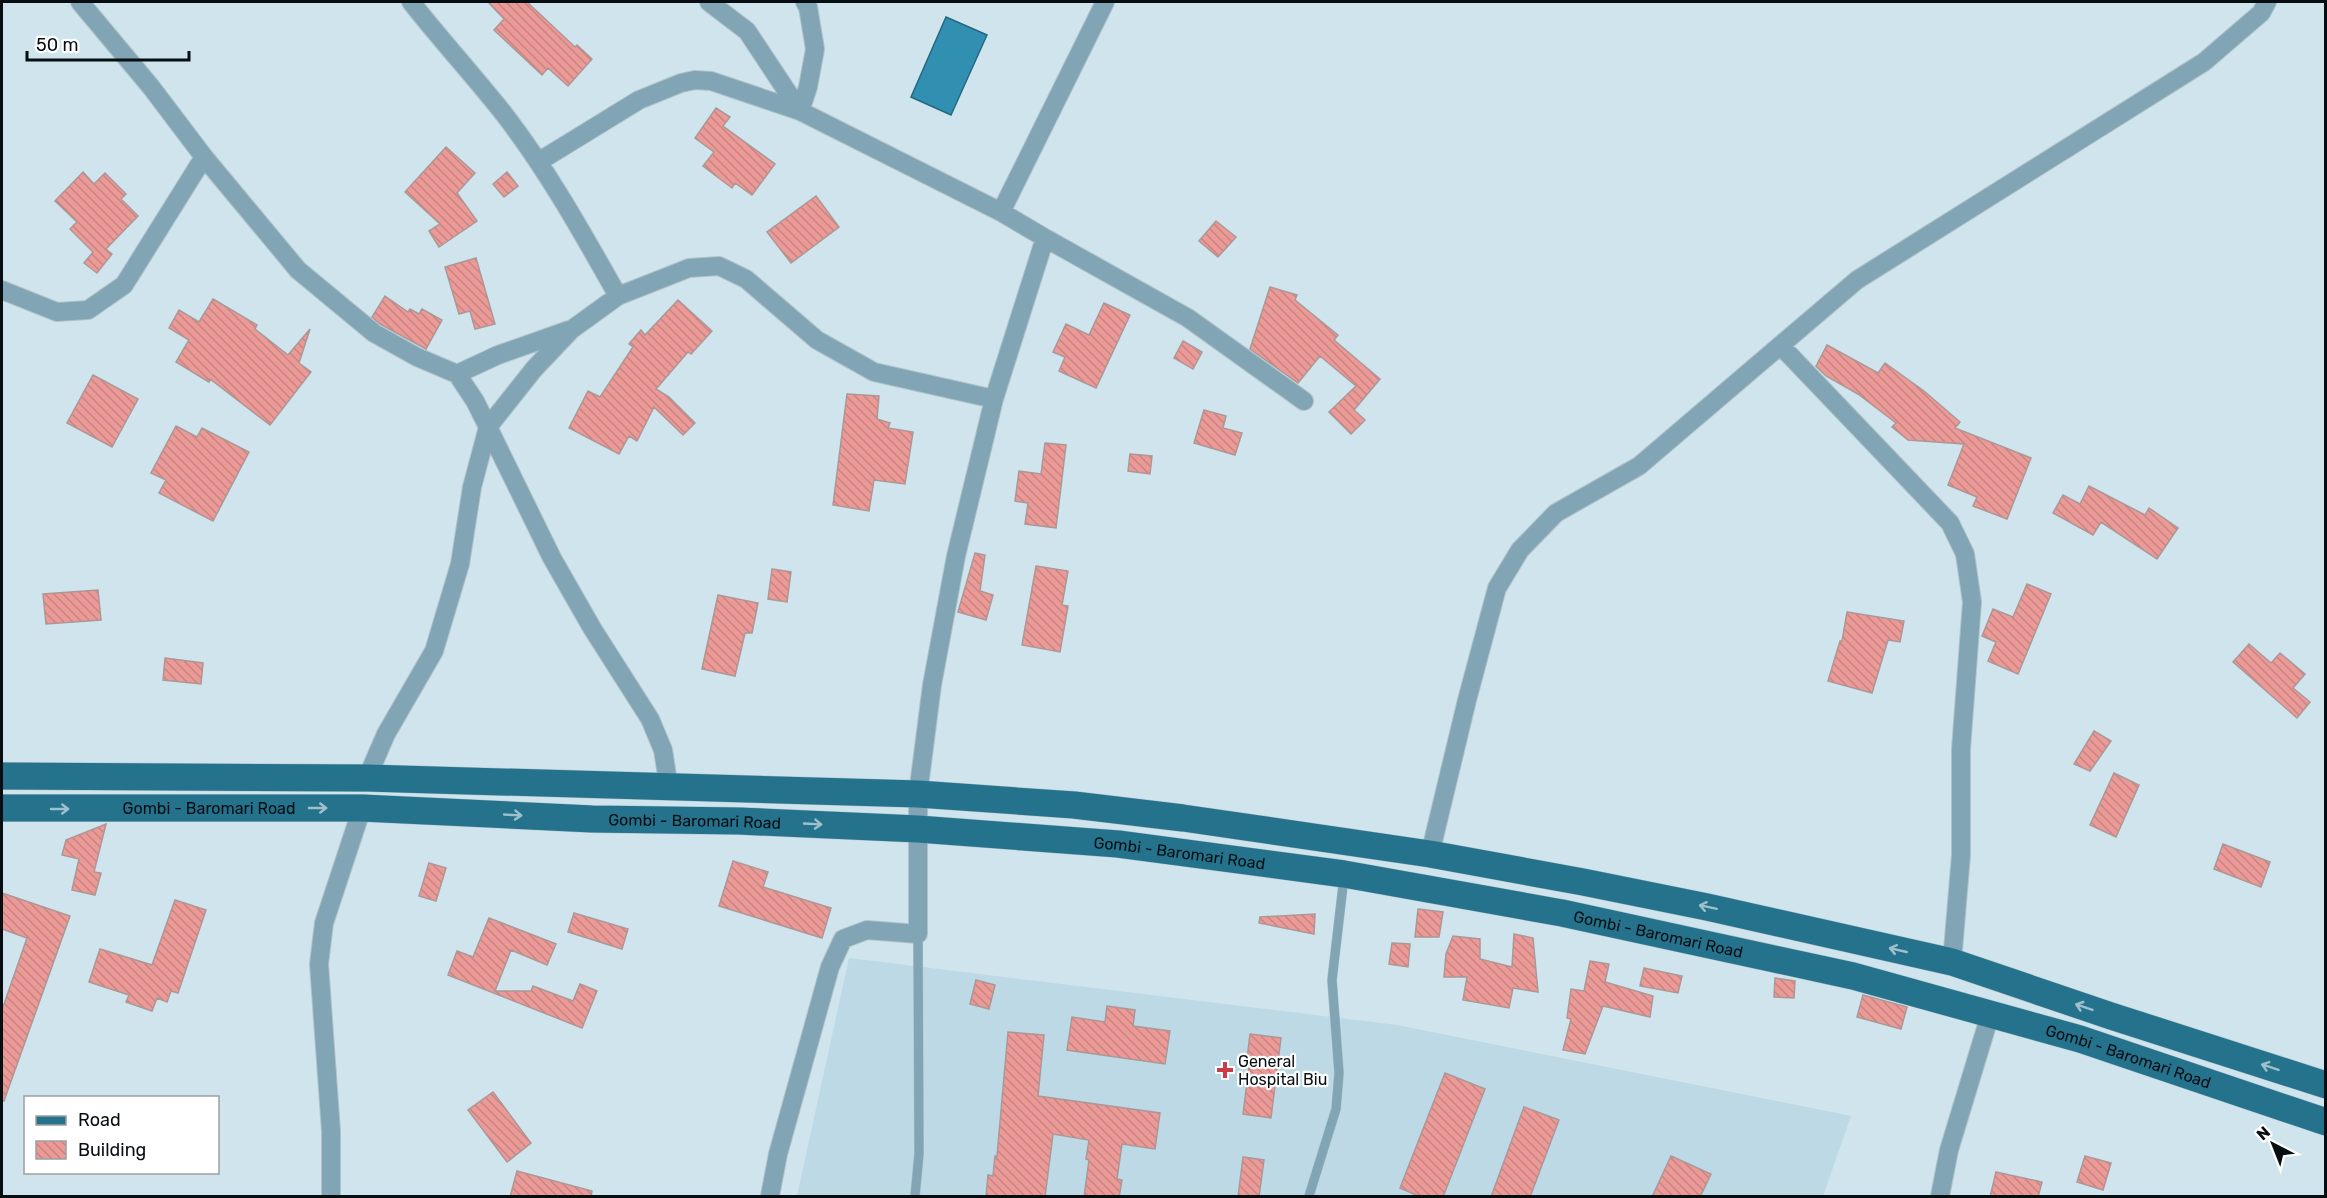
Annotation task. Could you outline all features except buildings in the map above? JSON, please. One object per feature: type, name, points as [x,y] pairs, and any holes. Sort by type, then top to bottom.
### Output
[{"type":"main road","name":"Gombi - Baromari Road","points":[[2,776],[367,778],[918,794],[1074,805],[1277,831],[1430,854],[1707,907],[1952,962],[2325,1085]]},
{"type":"main road","name":"Gombi - Baromari Road","points":[[2,808],[362,808],[592,819],[739,821],[918,829],[1119,844],[1344,874],[1562,913],[1853,976],[2080,1039],[2325,1122]]},
{"type":"main road","points":[[2224,1088],[2242,1058]]},
{"type":"street","points":[[81,2],[204,158],[298,270],[374,333],[417,357],[457,374],[475,401],[552,558],[592,628],[650,719],[663,750],[669,788]]},
{"type":"street","points":[[411,2],[503,114],[538,162],[618,296]]},
{"type":"street","points":[[709,2],[747,31],[800,111]]},
{"type":"street","points":[[800,111],[808,87],[814,50],[808,7],[805,2]]},
{"type":"street","points":[[1001,212],[1105,2]]},
{"type":"street","points":[[1430,854],[1497,588],[1520,550],[1556,513],[1639,466],[1857,280],[2204,62],[2260,13],[2266,2]]},
{"type":"street","points":[[538,162],[639,100],[681,83],[711,81],[800,111],[1001,212],[1188,318],[1304,401]]},
{"type":"street","points":[[2,290],[57,312],[87,310],[124,285],[204,158]]},
{"type":"street","points":[[770,1197],[778,1154],[827,978],[843,939],[867,930],[918,934],[918,794],[932,685],[956,556],[994,399],[1045,238]]},
{"type":"street","points":[[367,778],[386,734],[434,651],[460,564],[472,487],[488,427],[534,369],[571,330],[618,296],[689,268],[719,266],[746,279],[817,340],[874,372],[994,399]]},
{"type":"street","points":[[457,374],[498,355],[571,330]]},
{"type":"street","points":[[1781,346],[1950,523],[1965,554],[1972,602],[1961,749],[1961,855],[1952,962]]},
{"type":"street","points":[[331,1197],[331,1131],[319,964],[324,923],[362,808]]},
{"type":"street","points":[[1940,1197],[1949,1150],[1990,1015]]},
{"type":"lane","points":[[1309,1197],[1336,1109],[1339,1073],[1332,980],[1344,874]]},
{"type":"lane","points":[[915,1197],[919,1154],[918,934]]},
{"type":"shaded area","name":"General Hospital Biu","points":[[849,958],[1397,1025],[1851,1116],[1823,1196],[797,1196]]},
{"type":"water","points":[[946,17],[987,35],[951,115],[911,97]]},
{"type":"place","name":"General Hospital Biu","points":[[1225,1070]]}]
